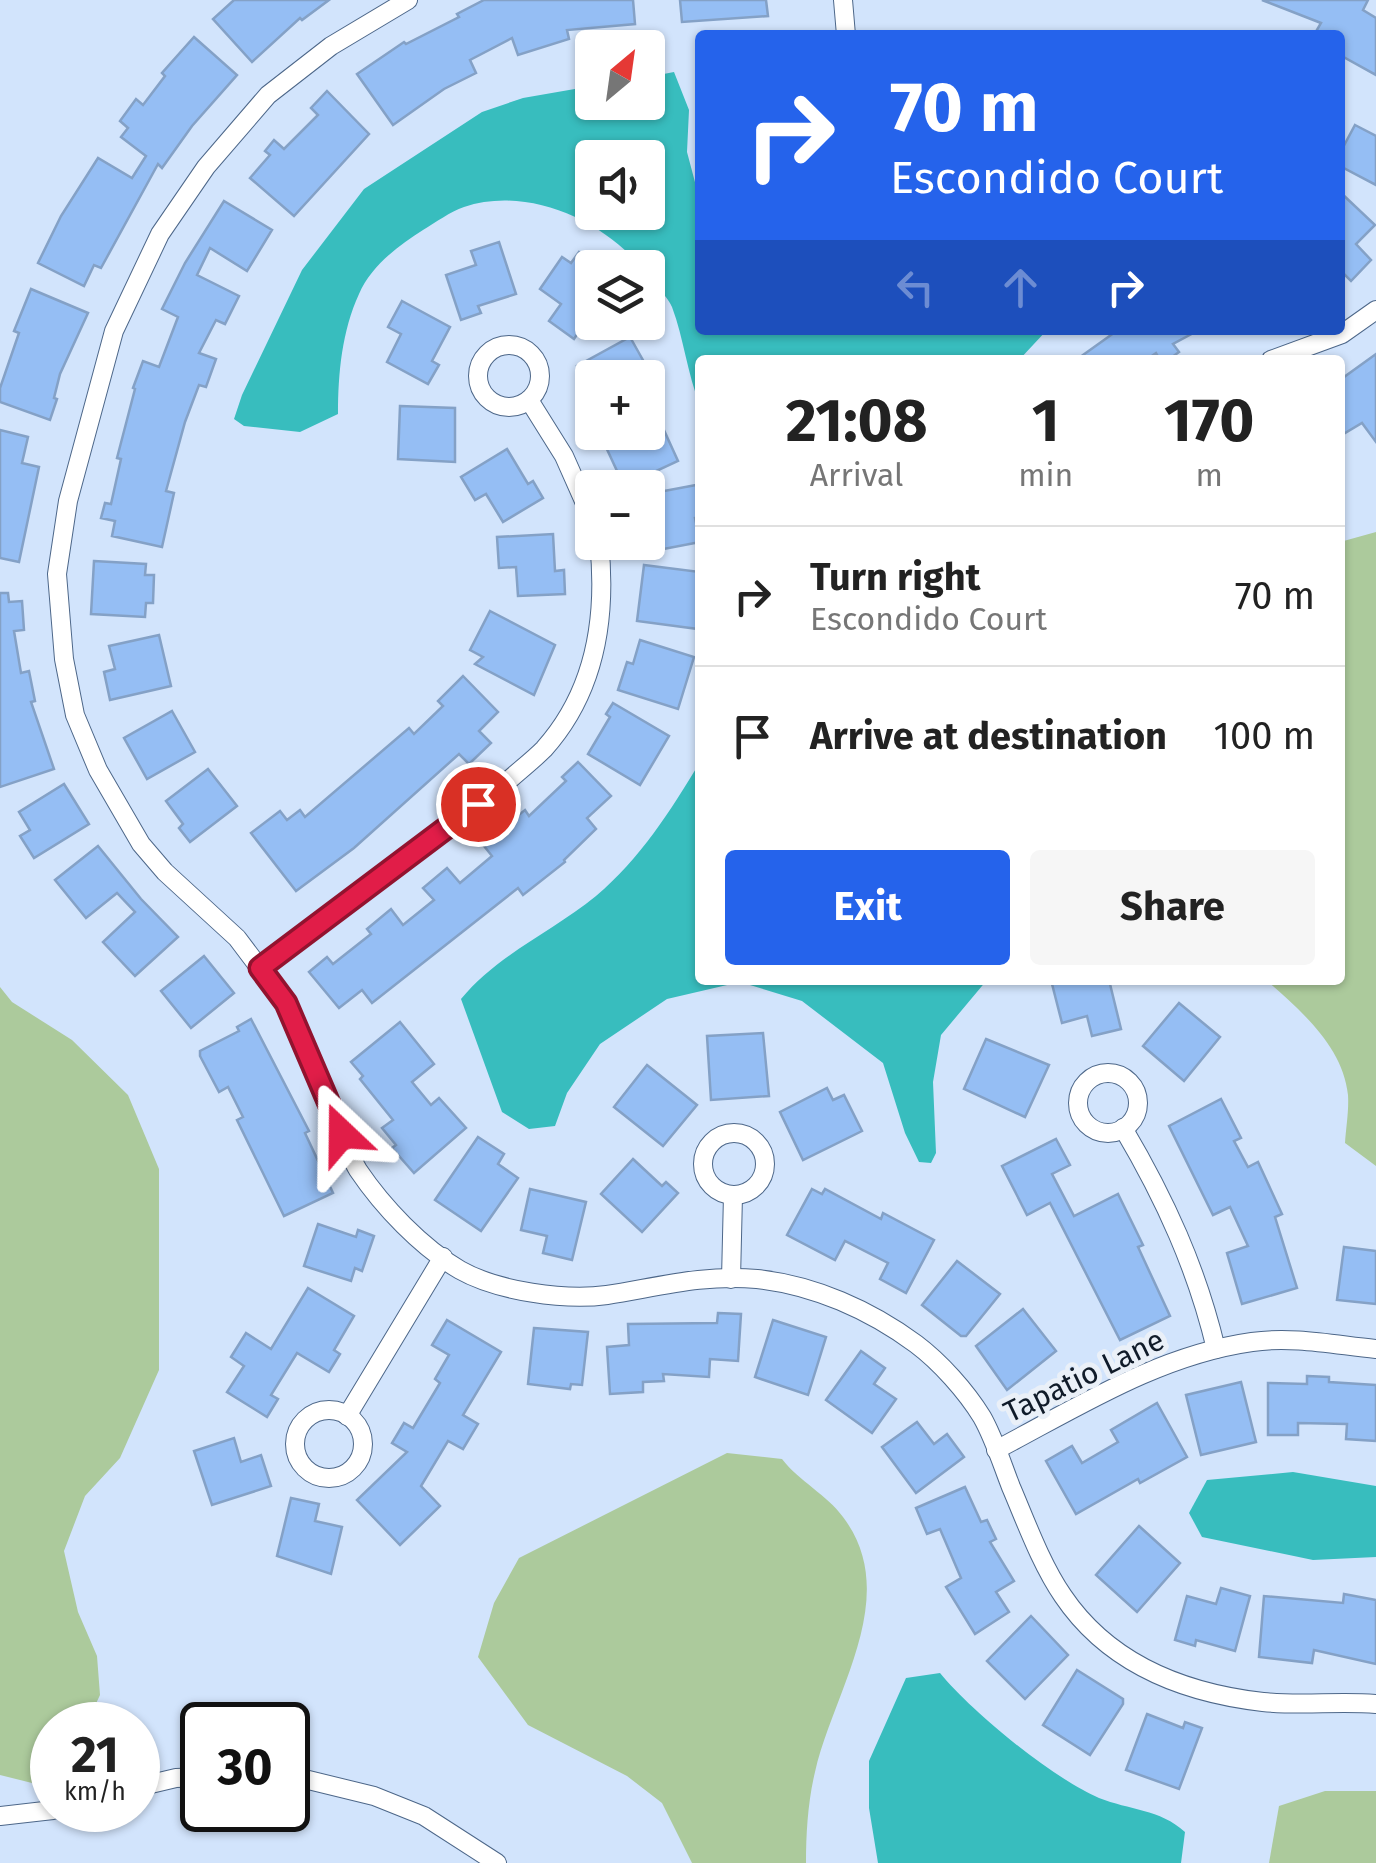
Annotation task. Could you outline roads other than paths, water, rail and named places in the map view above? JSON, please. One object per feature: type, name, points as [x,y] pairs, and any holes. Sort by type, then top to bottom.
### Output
[{"type":"street","points":[[408,0],[331,46],[268,95],[206,167],[160,234],[114,331],[68,501],[58,574],[64,659],[75,715],[98,770],[141,844],[165,872],[237,938],[286,1003],[356,1167],[385,1205],[459,1269],[482,1280],[568,1297],[606,1295],[662,1283],[731,1279],[790,1284],[830,1296],[917,1345],[956,1384],[982,1418],[1062,1596],[1095,1633],[1124,1656],[1155,1676],[1192,1690],[1267,1702],[1376,1704]]},
{"type":"street","points":[[843,0],[846,30]]},
{"type":"street","points":[[1345,332],[1376,310]]},
{"type":"street","points":[[1285,355],[1339,335]]},
{"type":"street","points":[[530,400],[575,481]]},
{"type":"street","points":[[260,968],[544,749],[570,712],[593,658],[602,623],[601,560]]},
{"type":"street","points":[[1123,1128],[1184,1242],[1216,1349]]},
{"type":"street","points":[[731,1279],[732,1195]]},
{"type":"street","points":[[346,1416],[443,1257]]},
{"type":"street","name":"Tapatio Lane","points":[[996,1450],[1138,1376],[1192,1354],[1254,1342],[1294,1340],[1376,1350]]},
{"type":"street","points":[[310,1780],[374,1796],[407,1809],[497,1863]]},
{"type":"street","points":[[0,1816],[30,1813]]}]
